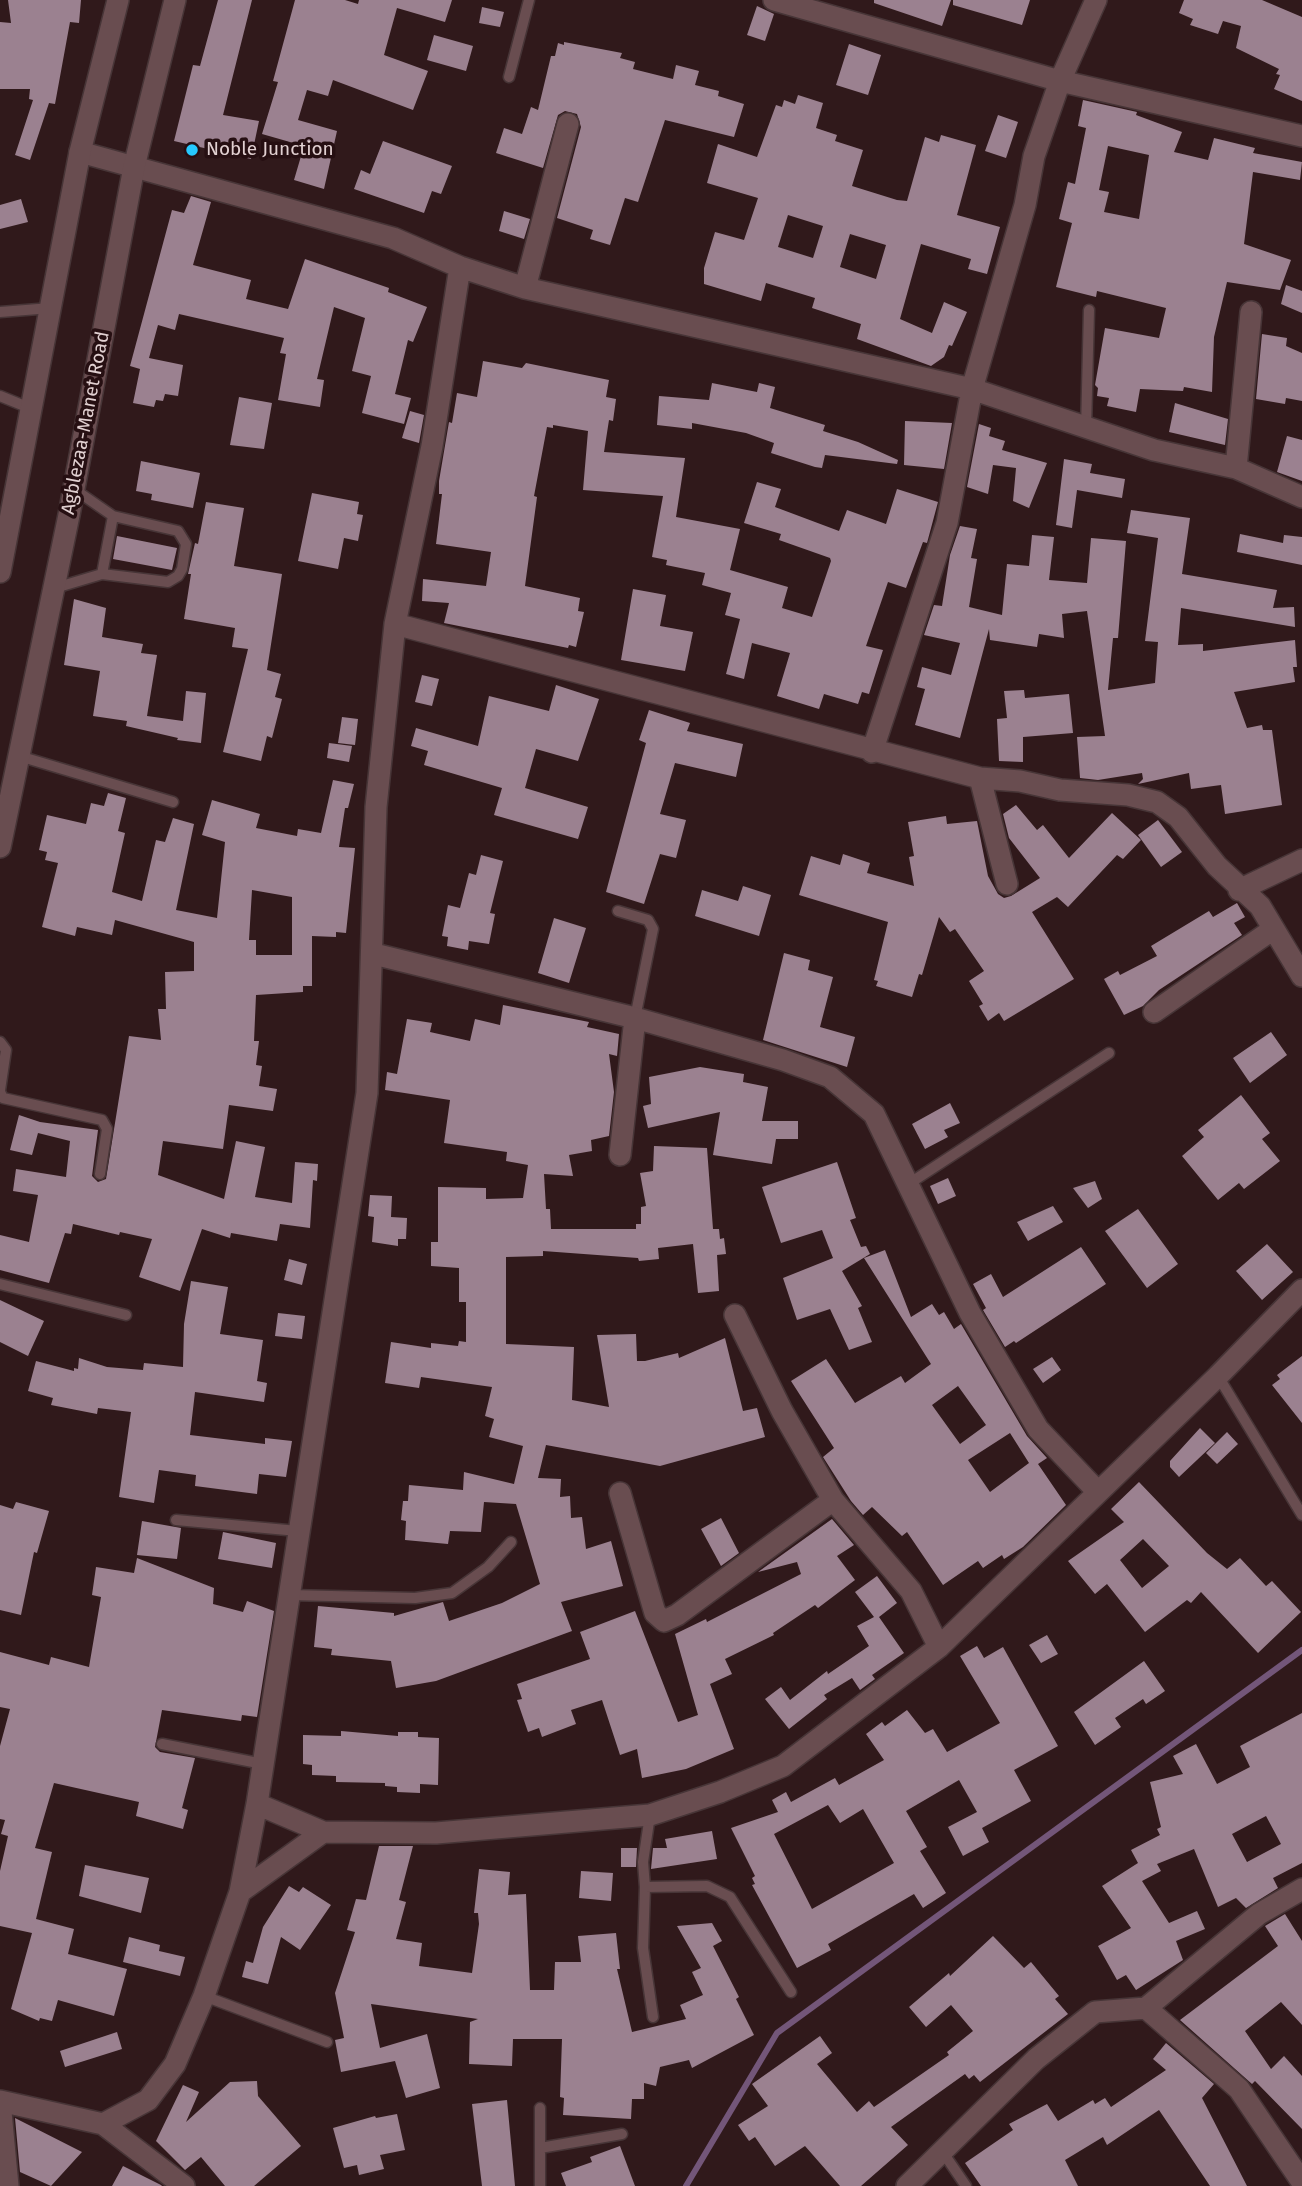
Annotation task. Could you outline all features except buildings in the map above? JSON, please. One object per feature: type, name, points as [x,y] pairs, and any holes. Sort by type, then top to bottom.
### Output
[{"type":"street","points":[[0,572],[80,152],[118,0]]},
{"type":"street","name":"Agblezaa-Manet Road","points":[[0,847],[74,489],[134,167],[175,0]]},
{"type":"street","points":[[774,0],[1060,81],[1302,136]]},
{"type":"street","points":[[872,751],[947,523],[972,388],[1022,217],[1034,156],[1060,81],[1096,0]]},
{"type":"street","points":[[525,288],[568,124]]},
{"type":"street","points":[[80,152],[393,238],[460,267],[525,288],[972,388],[1154,450],[1236,468],[1302,497]]},
{"type":"street","points":[[103,2124],[148,2100],[175,2064],[204,1996],[240,1892],[257,1804],[367,1093],[374,954],[376,807],[395,624],[432,446],[460,267]]},
{"type":"street","points":[[1236,468],[1251,312]]},
{"type":"street","points":[[395,624],[980,778],[1020,780],[1060,790],[1128,794],[1157,802],[1178,817],[1239,890],[1260,906],[1302,976]]},
{"type":"street","points":[[980,778],[1007,884]]},
{"type":"street","points":[[1239,890],[1302,860]]},
{"type":"street","points":[[1154,1012],[1272,930]]},
{"type":"street","points":[[374,954],[635,1018],[783,1060],[830,1077],[874,1114],[910,1183],[970,1313],[1038,1429],[1098,1492]]},
{"type":"street","points":[[620,1155],[635,1018]]},
{"type":"street","points":[[257,1804],[323,1832],[436,1833],[650,1815],[720,1792],[783,1766],[939,1647],[1218,1376],[1302,1290]]},
{"type":"street","points":[[735,1315],[782,1412],[833,1500],[911,1591],[939,1647]]},
{"type":"street","points":[[620,1493],[655,1613],[664,1621],[677,1615],[833,1500]]},
{"type":"street","points":[[240,1892],[323,1832]]},
{"type":"street","points":[[907,2186],[1036,2059],[1095,2012],[1146,2008],[1258,1914],[1302,1889]]},
{"type":"street","points":[[1146,2008],[1239,2089],[1302,2182]]},
{"type":"street","points":[[8,2186],[0,2101],[103,2124],[184,2186]]},
{"type":"lane","points":[[509,77],[529,0]]},
{"type":"lane","points":[[0,312],[51,308]]},
{"type":"lane","points":[[1086,429],[1089,310]]},
{"type":"lane","points":[[0,396],[32,409]]},
{"type":"lane","points":[[54,589],[102,574],[168,582],[178,576],[182,569],[186,544],[178,531],[113,516],[74,489]]},
{"type":"lane","points":[[102,574],[113,516]]},
{"type":"lane","points":[[19,756],[173,802]]},
{"type":"lane","points":[[618,911],[648,920],[653,929],[635,1018]]},
{"type":"lane","points":[[0,1042],[6,1050],[0,1091],[4,1098],[102,1120],[107,1129],[100,1174]]},
{"type":"lane","points":[[910,1183],[1109,1054]]},
{"type":"lane","points":[[0,1284],[126,1315]]},
{"type":"lane","points":[[1218,1376],[1302,1515]]},
{"type":"lane","points":[[176,1520],[298,1531]]},
{"type":"lane","points":[[289,1595],[415,1598],[452,1593],[488,1567],[511,1542]]},
{"type":"lane","points":[[162,1744],[263,1764]]},
{"type":"lane","points":[[650,1815],[643,1862],[643,1948],[653,2017]]},
{"type":"lane","points":[[645,1887],[707,1886],[730,1897],[791,1992]]},
{"type":"lane","points":[[204,1996],[327,2042]]},
{"type":"lane","points":[[540,2108],[540,2186]]},
{"type":"lane","points":[[540,2148],[622,2134]]},
{"type":"lane","points":[[942,2151],[966,2186]]},
{"type":"waterway","points":[[686,2186],[777,2033],[1302,1650]]},
{"type":"place","name":"Noble Junction","points":[[192,150]]}]
